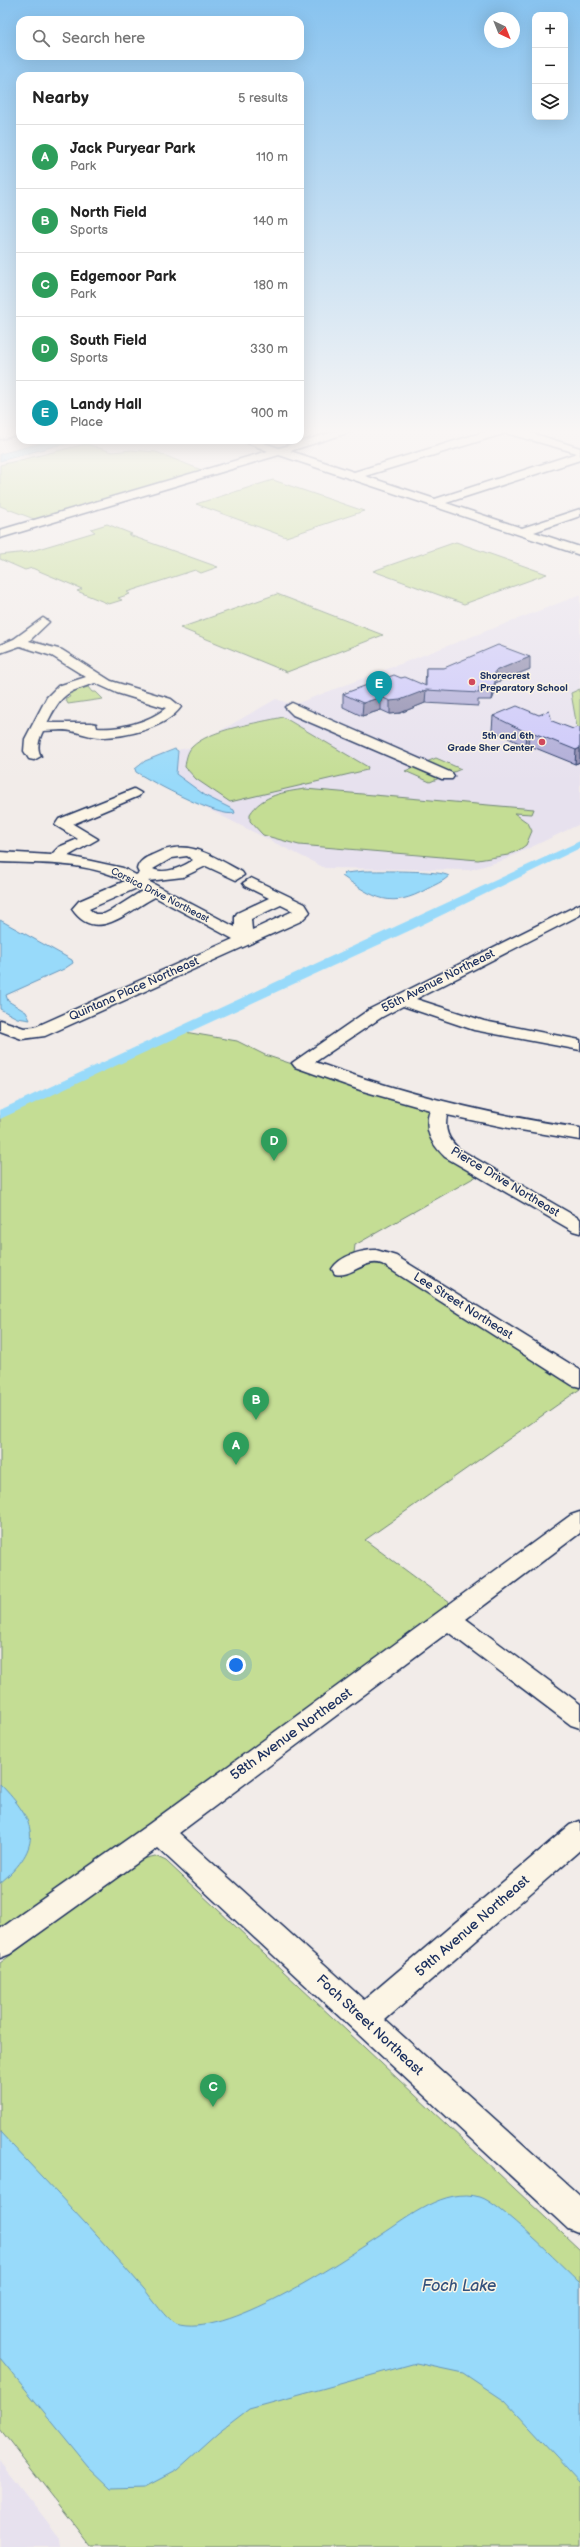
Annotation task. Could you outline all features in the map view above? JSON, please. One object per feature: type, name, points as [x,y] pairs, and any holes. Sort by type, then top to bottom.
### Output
[{"type":"street","points":[[567,547],[580,551]]},
{"type":"street","points":[[0,648],[19,642],[43,622]]},
{"type":"street","points":[[19,642],[57,653],[96,678],[122,690],[166,702],[174,707],[167,714],[146,723],[128,729],[103,733],[78,729],[38,727]]},
{"type":"street","points":[[34,756],[30,745],[38,727],[58,693],[71,685],[96,678]]},
{"type":"street","points":[[292,707],[298,712],[447,776]]},
{"type":"street","points":[[54,860],[65,850],[90,839],[63,825],[64,822],[134,794]]},
{"type":"street","points":[[142,878],[146,865],[171,853],[190,853],[199,856],[236,875]]},
{"type":"street","points":[[155,891],[144,895],[127,910],[108,918],[92,918],[80,909],[85,904],[142,878],[168,876],[184,871],[203,860],[199,856]]},
{"type":"street","name":"Corsica Drive Northeast","points":[[0,857],[97,864],[142,878],[155,891],[244,938]]},
{"type":"street","points":[[251,883],[282,898]]},
{"type":"street","points":[[244,938],[243,917],[282,898]]},
{"type":"street","name":"Quintana Place Northeast","points":[[0,1025],[22,1034],[39,1032],[244,938],[295,917],[302,912],[299,907],[282,898]]},
{"type":"street","name":"55th Avenue Northeast","points":[[440,1108],[362,1086],[302,1063],[357,1024],[401,1000],[580,910]]},
{"type":"street","points":[[401,1000],[486,1027],[580,1045]]},
{"type":"street","points":[[440,1108],[533,1127],[580,1134]]},
{"type":"street","name":"Pierce Drive Northeast","points":[[440,1108],[435,1126],[437,1136],[452,1153],[580,1227]]},
{"type":"street","name":"Lee Street Northeast","points":[[342,1269],[370,1256],[381,1256],[580,1380]]},
{"type":"street","name":"58th Avenue Northeast","points":[[0,1945],[159,1832],[580,1521]]},
{"type":"street","points":[[448,1618],[580,1718]]},
{"type":"street","name":"Foch Street Northeast","points":[[159,1832],[580,2218]]},
{"type":"street","name":"59th Avenue Northeast","points":[[364,2019],[580,1833]]},
{"type":"shaded area","points":[[580,595],[580,824],[504,860],[470,870],[325,868],[142,776],[135,769],[145,761],[163,753],[192,747],[276,699],[293,705]]},
{"type":"shaded area","points":[[0,2461],[60,2538],[61,2547],[0,2547]]},
{"type":"green space","points":[[45,547],[162,547],[218,567],[201,573],[195,570],[127,592],[130,594],[118,598],[122,600],[109,604],[77,591],[82,589],[32,568],[25,570],[0,559],[0,555],[28,552]]},
{"type":"green space","points":[[442,547],[470,547],[547,574],[464,604],[373,571]]},
{"type":"green space","points":[[277,594],[383,635],[287,672],[180,628]]},
{"type":"green space","points":[[88,687],[92,692],[96,692],[103,699],[68,704],[65,698],[70,697],[67,693]]},
{"type":"green space","points":[[580,689],[580,734],[578,733],[571,693]]},
{"type":"green space","points":[[283,717],[368,767],[367,770],[230,802],[196,779],[185,767],[189,751],[200,741],[222,731]]},
{"type":"green space","points":[[436,758],[461,769],[430,782],[405,771]]},
{"type":"green space","points":[[305,789],[534,809],[532,814],[514,813],[528,823],[532,831],[526,845],[519,850],[508,855],[478,860],[299,845],[263,835],[250,821],[250,814],[261,802],[282,793]]},
{"type":"green space","points":[[179,1031],[237,1041],[265,1055],[428,1109],[432,1120],[432,1140],[439,1152],[477,1176],[355,1245],[354,1253],[369,1262],[379,1261],[580,1389],[365,1540],[454,1606],[0,1935],[0,1115]]},
{"type":"green space","points":[[155,1856],[166,1861],[580,2250],[580,2547],[92,2547],[0,2429],[0,1963],[139,1860]]},
{"type":"water","points":[[175,749],[178,751],[176,774],[206,796],[234,810],[235,813],[215,811],[170,791],[136,772],[135,769],[145,761]]},
{"type":"water","points":[[365,871],[422,872],[449,876],[441,882],[414,895],[403,899],[393,900],[383,899],[364,891],[342,876],[345,873]]},
{"type":"water","points":[[0,920],[72,960],[73,963],[64,969],[6,995],[8,1001],[26,1012],[30,1020],[17,1018],[0,1009],[0,977],[2,975],[0,972]]},
{"type":"water","points":[[0,1784],[22,1810],[28,1822],[30,1834],[29,1845],[24,1857],[14,1870],[0,1883]]},
{"type":"water","name":"Foch Lake","points":[[0,2132],[109,2249],[164,2314],[176,2324],[197,2326],[223,2321],[281,2296],[362,2248],[415,2212],[440,2200],[453,2196],[467,2195],[480,2197],[489,2201],[515,2222],[580,2283],[580,2482],[505,2401],[463,2373],[416,2363],[249,2409],[219,2432],[177,2470],[145,2487],[111,2488],[88,2466],[0,2358]]},
{"type":"building","points":[[498,645],[530,657],[495,671],[495,682],[493,687],[479,687],[479,693],[426,690],[400,700],[390,701],[381,697],[363,703],[343,694],[394,675],[401,678],[405,677],[426,686],[426,668],[444,668]]},
{"type":"building","points":[[517,706],[539,715],[549,711],[552,721],[573,729],[577,727],[580,728],[580,748],[576,750],[529,731],[526,732],[493,716]]},
{"type":"waterway","points":[[0,1115],[409,926],[580,844]]},
{"type":"place","name":"Shorecrest Preparatory School","points":[[472,682]]},
{"type":"place","name":"Landy Hall","points":[[379,704]]},
{"type":"place","name":"5th and 6th Grade Sher Center","points":[[542,742]]},
{"type":"place","name":"South Field","points":[[274,1161]]},
{"type":"place","name":"North Field","points":[[256,1420]]},
{"type":"place","name":"Jack Puryear Park","points":[[236,1465]]},
{"type":"place","name":"Edgemoor Park","points":[[213,2107]]}]
